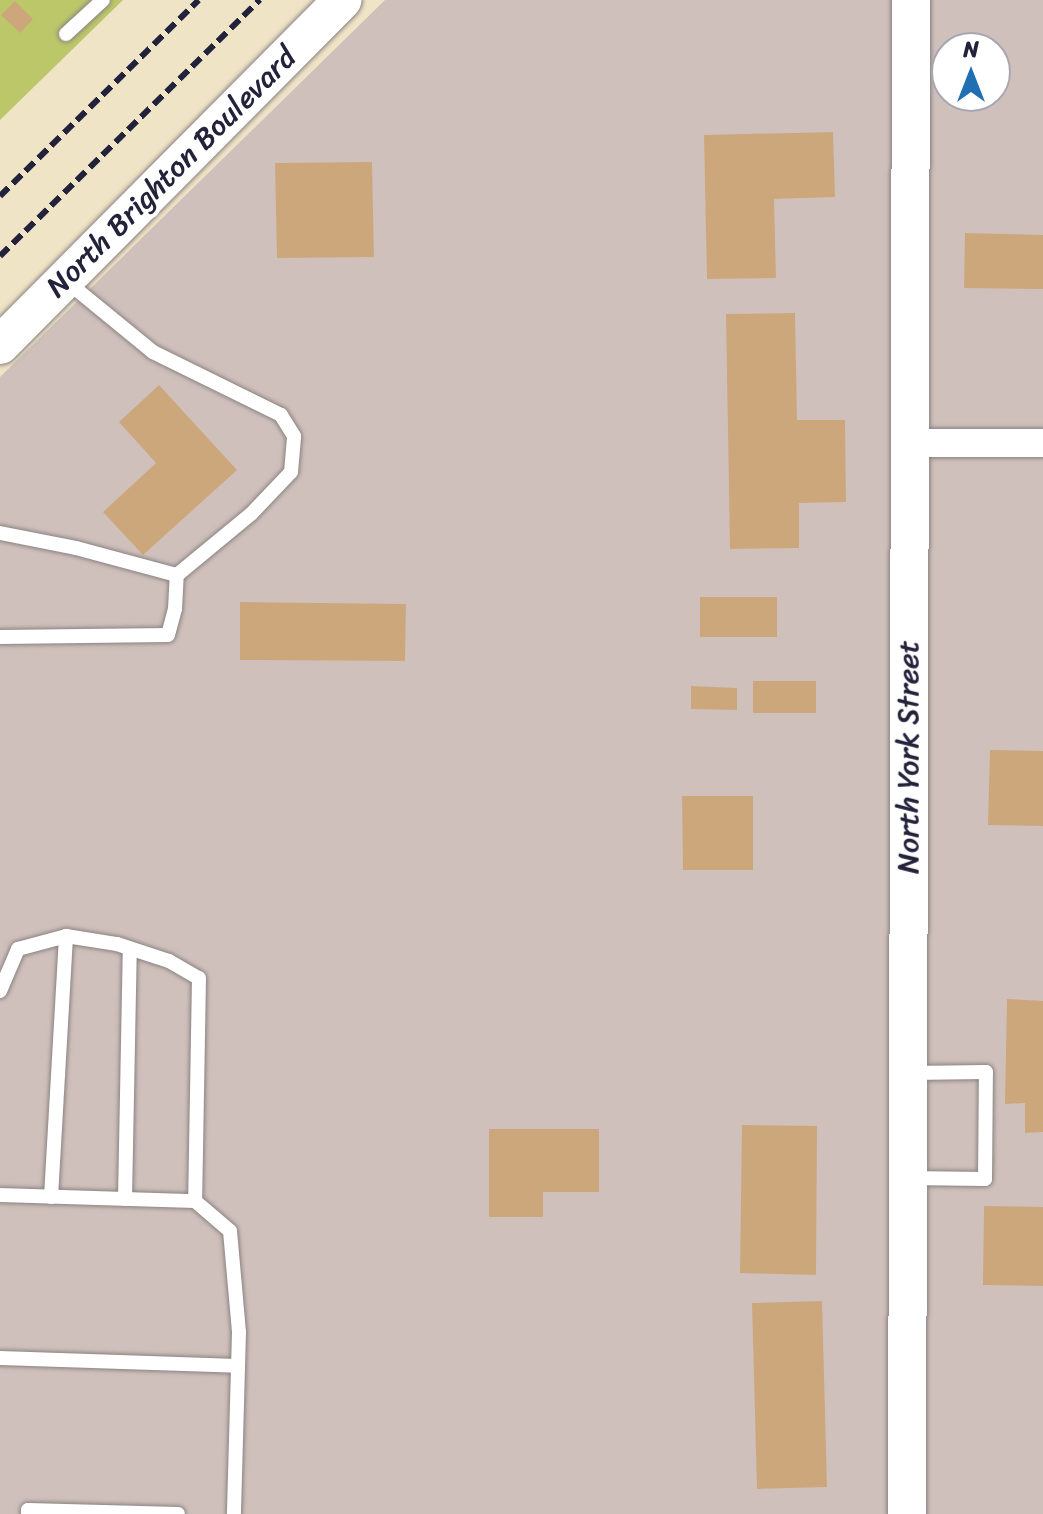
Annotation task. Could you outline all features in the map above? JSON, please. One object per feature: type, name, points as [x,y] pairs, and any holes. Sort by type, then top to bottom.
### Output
[{"type":"street","name":"North Brighton Boulevard","points":[[0,345],[343,0]]},
{"type":"street","name":"North York Street","points":[[907,1514],[911,0]]},
{"type":"street","points":[[908,443],[1043,443]]},
{"type":"lane","points":[[66,34],[103,0]]},
{"type":"lane","points":[[0,637],[168,635],[177,575],[251,514],[291,472],[294,436],[281,415],[153,352],[65,279]]},
{"type":"lane","points":[[0,533],[76,548],[177,575]]},
{"type":"lane","points":[[51,1197],[66,936]]},
{"type":"lane","points":[[0,991],[18,949],[66,936],[130,949],[169,961],[199,978],[195,1201]]},
{"type":"lane","points":[[125,1199],[130,949]]},
{"type":"lane","points":[[908,1073],[986,1072],[985,1179],[908,1178]]},
{"type":"lane","points":[[0,1195],[195,1201],[230,1231],[239,1332],[234,1514]]},
{"type":"lane","points":[[0,1358],[238,1366]]},
{"type":"lane","points":[[28,1514],[28,1510],[178,1514]]},
{"type":"shaded area","points":[[385,0],[1043,0],[1043,1514],[0,1514],[0,377]]},
{"type":"green space","points":[[0,0],[123,0],[0,120]]},
{"type":"building","points":[[15,1],[33,19],[20,33],[1,15]]},
{"type":"building","points":[[833,132],[835,197],[774,199],[776,278],[707,279],[704,135]]},
{"type":"building","points":[[372,162],[374,257],[277,258],[275,163]]},
{"type":"building","points":[[965,233],[1043,235],[1043,289],[964,288]]},
{"type":"building","points":[[795,313],[797,420],[845,420],[846,502],[799,503],[799,548],[730,549],[726,314]]},
{"type":"building","points":[[159,385],[237,470],[143,555],[103,512],[156,463],[119,422]]},
{"type":"building","points":[[700,597],[777,597],[777,637],[700,637]]},
{"type":"building","points":[[240,602],[406,604],[405,661],[240,660]]},
{"type":"building","points":[[753,681],[816,681],[816,713],[753,713]]},
{"type":"building","points":[[691,686],[737,688],[737,710],[691,709]]},
{"type":"building","points":[[990,750],[1043,751],[1043,826],[988,825]]},
{"type":"building","points":[[682,796],[753,796],[753,870],[683,870]]},
{"type":"building","points":[[1007,999],[1043,1001],[1043,1132],[1025,1133],[1025,1103],[1005,1104]]},
{"type":"building","points":[[742,1125],[817,1126],[816,1275],[740,1273]]},
{"type":"building","points":[[489,1129],[599,1129],[599,1192],[543,1192],[543,1217],[489,1217]]},
{"type":"building","points":[[984,1206],[1043,1207],[1043,1286],[983,1285]]},
{"type":"building","points":[[822,1301],[827,1487],[757,1489],[752,1303]]},
{"type":"railway","points":[[0,196],[199,0]]},
{"type":"railway","points":[[0,256],[260,0]]}]
